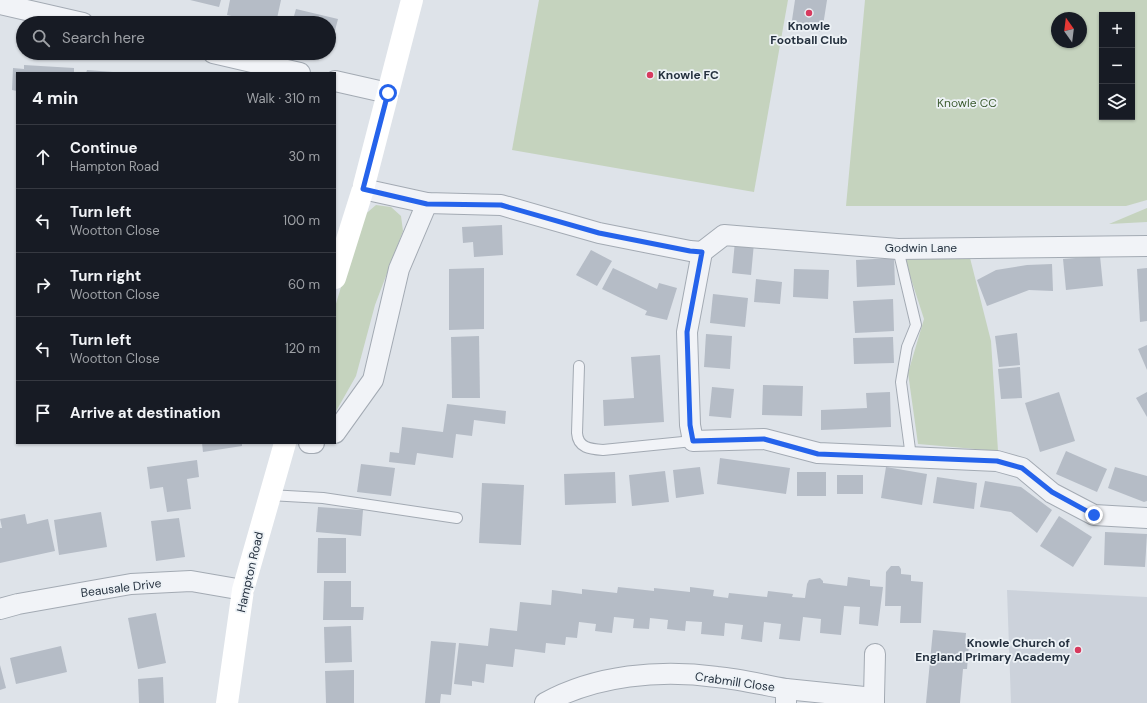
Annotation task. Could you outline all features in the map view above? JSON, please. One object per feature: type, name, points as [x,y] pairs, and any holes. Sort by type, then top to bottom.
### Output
[{"type":"street","points":[[336,275],[363,189],[412,0]]},
{"type":"street","points":[[0,4],[52,16]]},
{"type":"street","points":[[243,60],[296,72]]},
{"type":"street","points":[[336,81],[388,93]]},
{"type":"street","points":[[363,189],[427,204],[501,205],[599,233],[702,252],[687,332],[690,425],[693,441],[764,439],[818,454],[997,461],[1022,468],[1052,492],[1094,515],[1147,518]]},
{"type":"street","points":[[336,432],[373,380],[399,269],[427,204]]},
{"type":"street","name":"Godwin Lane","points":[[702,252],[724,235],[898,249],[1147,246]]},
{"type":"street","name":"Hampton Road","points":[[227,703],[243,590],[285,444]]},
{"type":"street","name":"Beausale Drive","points":[[0,609],[18,604],[131,584],[191,581],[243,590]]},
{"type":"street","name":"Crabmill Close","points":[[545,703],[579,688],[597,683],[631,677],[670,674],[717,677],[786,696],[874,701],[876,654]]},
{"type":"lane","points":[[898,249],[916,326],[907,347],[901,382],[911,457]]},
{"type":"lane","points":[[579,366],[577,433],[582,446],[589,449],[603,450],[693,441]]},
{"type":"lane","points":[[269,495],[322,498],[457,518]]},
{"type":"shaded area","name":"Knowle Church of England Primary Academy","points":[[1007,590],[1147,597],[1147,703],[1011,703]]},
{"type":"green space","name":"Knowle FC","points":[[539,0],[788,0],[754,192],[512,150]]},
{"type":"green space","name":"Knowle CC","points":[[865,0],[1147,0],[1147,200],[1126,206],[846,206]]},
{"type":"green space","points":[[376,205],[391,207],[401,216],[403,231],[375,305],[356,376],[336,411],[336,304],[362,217]]},
{"type":"green space","points":[[1147,208],[1147,222],[1109,224]]},
{"type":"green space","points":[[903,254],[969,254],[991,341],[998,451],[918,444],[908,373],[924,319]]},
{"type":"building","points":[[190,0],[221,0],[219,7]]},
{"type":"building","points":[[230,0],[281,0],[278,16],[227,15]]},
{"type":"building","name":"Knowle Football Club","points":[[795,0],[827,0],[822,32],[791,27]]},
{"type":"building","points":[[296,9],[325,16],[294,16]]},
{"type":"building","points":[[24,65],[74,68],[74,72],[16,72],[16,91],[12,90],[13,68],[24,69]]},
{"type":"building","points":[[87,70],[113,72],[86,72]]},
{"type":"building","points":[[502,225],[503,255],[474,257],[473,242],[463,243],[462,227]]},
{"type":"building","points":[[735,241],[754,243],[751,275],[732,273]]},
{"type":"building","points":[[591,250],[612,261],[597,286],[576,275]]},
{"type":"building","points":[[1100,256],[1103,286],[1066,290],[1063,259]]},
{"type":"building","points":[[894,258],[895,285],[857,287],[856,260]]},
{"type":"building","points":[[1052,264],[1053,291],[1029,290],[987,306],[977,280],[996,270],[1027,265]]},
{"type":"building","points":[[484,268],[484,329],[449,330],[449,269]]},
{"type":"building","points":[[613,268],[657,289],[659,283],[677,288],[667,320],[645,315],[647,311],[602,289]]},
{"type":"building","points":[[1147,268],[1147,321],[1140,322],[1137,269]]},
{"type":"building","points":[[794,269],[829,270],[828,299],[793,297]]},
{"type":"building","points":[[756,279],[782,282],[780,304],[754,302]]},
{"type":"building","points":[[713,294],[748,298],[745,327],[710,323]]},
{"type":"building","points":[[893,299],[894,331],[855,333],[853,301]]},
{"type":"building","points":[[1017,333],[1020,365],[999,367],[995,336]]},
{"type":"building","points":[[706,334],[732,336],[730,369],[704,367]]},
{"type":"building","points":[[479,336],[480,398],[452,398],[451,337]]},
{"type":"building","points":[[893,337],[894,363],[854,364],[853,338]]},
{"type":"building","points":[[1147,345],[1147,370],[1138,349]]},
{"type":"building","points":[[660,355],[664,422],[604,426],[603,400],[634,398],[631,357]]},
{"type":"building","points":[[1020,367],[1022,398],[1001,399],[998,369]]},
{"type":"building","points":[[763,385],[803,386],[802,416],[762,415]]},
{"type":"building","points":[[712,387],[734,389],[731,418],[709,416]]},
{"type":"building","points":[[890,392],[891,427],[821,430],[821,410],[867,408],[866,393]]},
{"type":"building","points":[[1059,392],[1075,441],[1040,452],[1025,403]]},
{"type":"building","points":[[1147,392],[1147,417],[1136,398]]},
{"type":"building","points":[[447,404],[506,411],[505,424],[474,420],[472,436],[456,434],[453,458],[417,453],[415,465],[389,462],[390,452],[399,453],[402,427],[443,432]]},
{"type":"building","points":[[202,444],[242,444],[242,446],[203,452]]},
{"type":"building","points":[[1066,451],[1107,469],[1097,492],[1056,474]]},
{"type":"building","points":[[720,458],[790,468],[786,494],[717,484]]},
{"type":"building","points":[[197,460],[199,477],[187,479],[191,509],[167,512],[163,487],[150,489],[147,467]]},
{"type":"building","points":[[361,464],[395,468],[391,496],[357,492]]},
{"type":"building","points":[[700,467],[704,494],[676,498],[673,470]]},
{"type":"building","points":[[886,467],[927,474],[922,505],[881,498]]},
{"type":"building","points":[[1115,467],[1147,476],[1147,501],[1144,502],[1108,488]]},
{"type":"building","points":[[665,471],[669,502],[632,506],[629,475]]},
{"type":"building","points":[[615,472],[616,503],[565,505],[564,474]]},
{"type":"building","points":[[797,472],[826,472],[826,496],[797,496]]},
{"type":"building","points":[[837,475],[863,475],[863,494],[837,494]]},
{"type":"building","points":[[937,477],[977,483],[974,509],[933,503]]},
{"type":"building","points":[[985,481],[1021,487],[1052,510],[1037,533],[1011,512],[980,507]]},
{"type":"building","points":[[482,483],[524,485],[521,545],[479,543]]},
{"type":"building","points":[[318,507],[363,510],[361,536],[316,532]]},
{"type":"building","points":[[101,512],[107,547],[59,555],[54,520]]},
{"type":"building","points":[[25,514],[27,524],[48,519],[55,551],[0,563],[0,528],[2,528],[0,519]]},
{"type":"building","points":[[1059,516],[1092,537],[1073,567],[1040,546]]},
{"type":"building","points":[[179,518],[185,557],[156,561],[151,521]]},
{"type":"building","points":[[1105,532],[1147,534],[1145,567],[1104,565]]},
{"type":"building","points":[[318,538],[346,538],[346,573],[317,573]]},
{"type":"building","points":[[891,566],[899,566],[901,569],[901,574],[911,575],[911,581],[923,582],[921,623],[900,623],[901,606],[885,606],[886,572]]},
{"type":"building","points":[[848,577],[870,580],[870,586],[883,587],[878,626],[859,624],[860,607],[844,606],[841,635],[820,633],[821,619],[803,617],[800,641],[779,639],[781,624],[764,622],[762,642],[741,639],[743,625],[725,623],[724,636],[701,634],[702,622],[686,621],[685,631],[667,629],[668,620],[650,618],[649,629],[633,628],[634,619],[614,617],[612,633],[595,631],[596,624],[579,622],[577,638],[566,637],[565,645],[546,643],[545,653],[515,649],[513,667],[486,664],[484,683],[472,681],[472,686],[454,684],[459,643],[488,646],[490,628],[517,631],[520,602],[551,605],[552,590],[582,594],[582,589],[617,593],[618,587],[654,591],[654,588],[690,592],[690,587],[714,590],[713,596],[728,598],[729,593],[767,597],[768,591],[793,594],[792,597],[805,598],[809,580],[820,578],[823,583],[847,586]]},
{"type":"building","points":[[324,581],[351,581],[351,607],[364,607],[363,620],[323,620]]},
{"type":"building","points":[[156,613],[166,663],[138,669],[128,618]]},
{"type":"building","points":[[351,626],[352,662],[325,663],[324,627]]},
{"type":"building","points":[[933,630],[966,633],[965,644],[969,644],[967,669],[963,669],[960,703],[926,703]]},
{"type":"building","points":[[431,641],[456,643],[451,695],[441,694],[440,703],[425,703]]},
{"type":"building","points":[[61,646],[67,672],[16,684],[10,658]]},
{"type":"building","points":[[0,665],[6,688],[0,690]]},
{"type":"building","points":[[354,670],[354,703],[326,703],[325,671]]},
{"type":"building","points":[[163,677],[164,703],[139,703],[138,679]]},
{"type":"place","name":"Knowle Football Club","points":[[809,13]]},
{"type":"place","name":"Knowle FC","points":[[650,75]]},
{"type":"place","name":"Knowle Church of England Primary Academy","points":[[1078,650]]},
{"type":"route","points":[[388,93],[363,189],[427,204],[501,205],[599,233],[702,252],[687,332],[690,425],[693,441],[764,439],[818,454],[997,461],[1022,468],[1052,492],[1094,515]]}]
